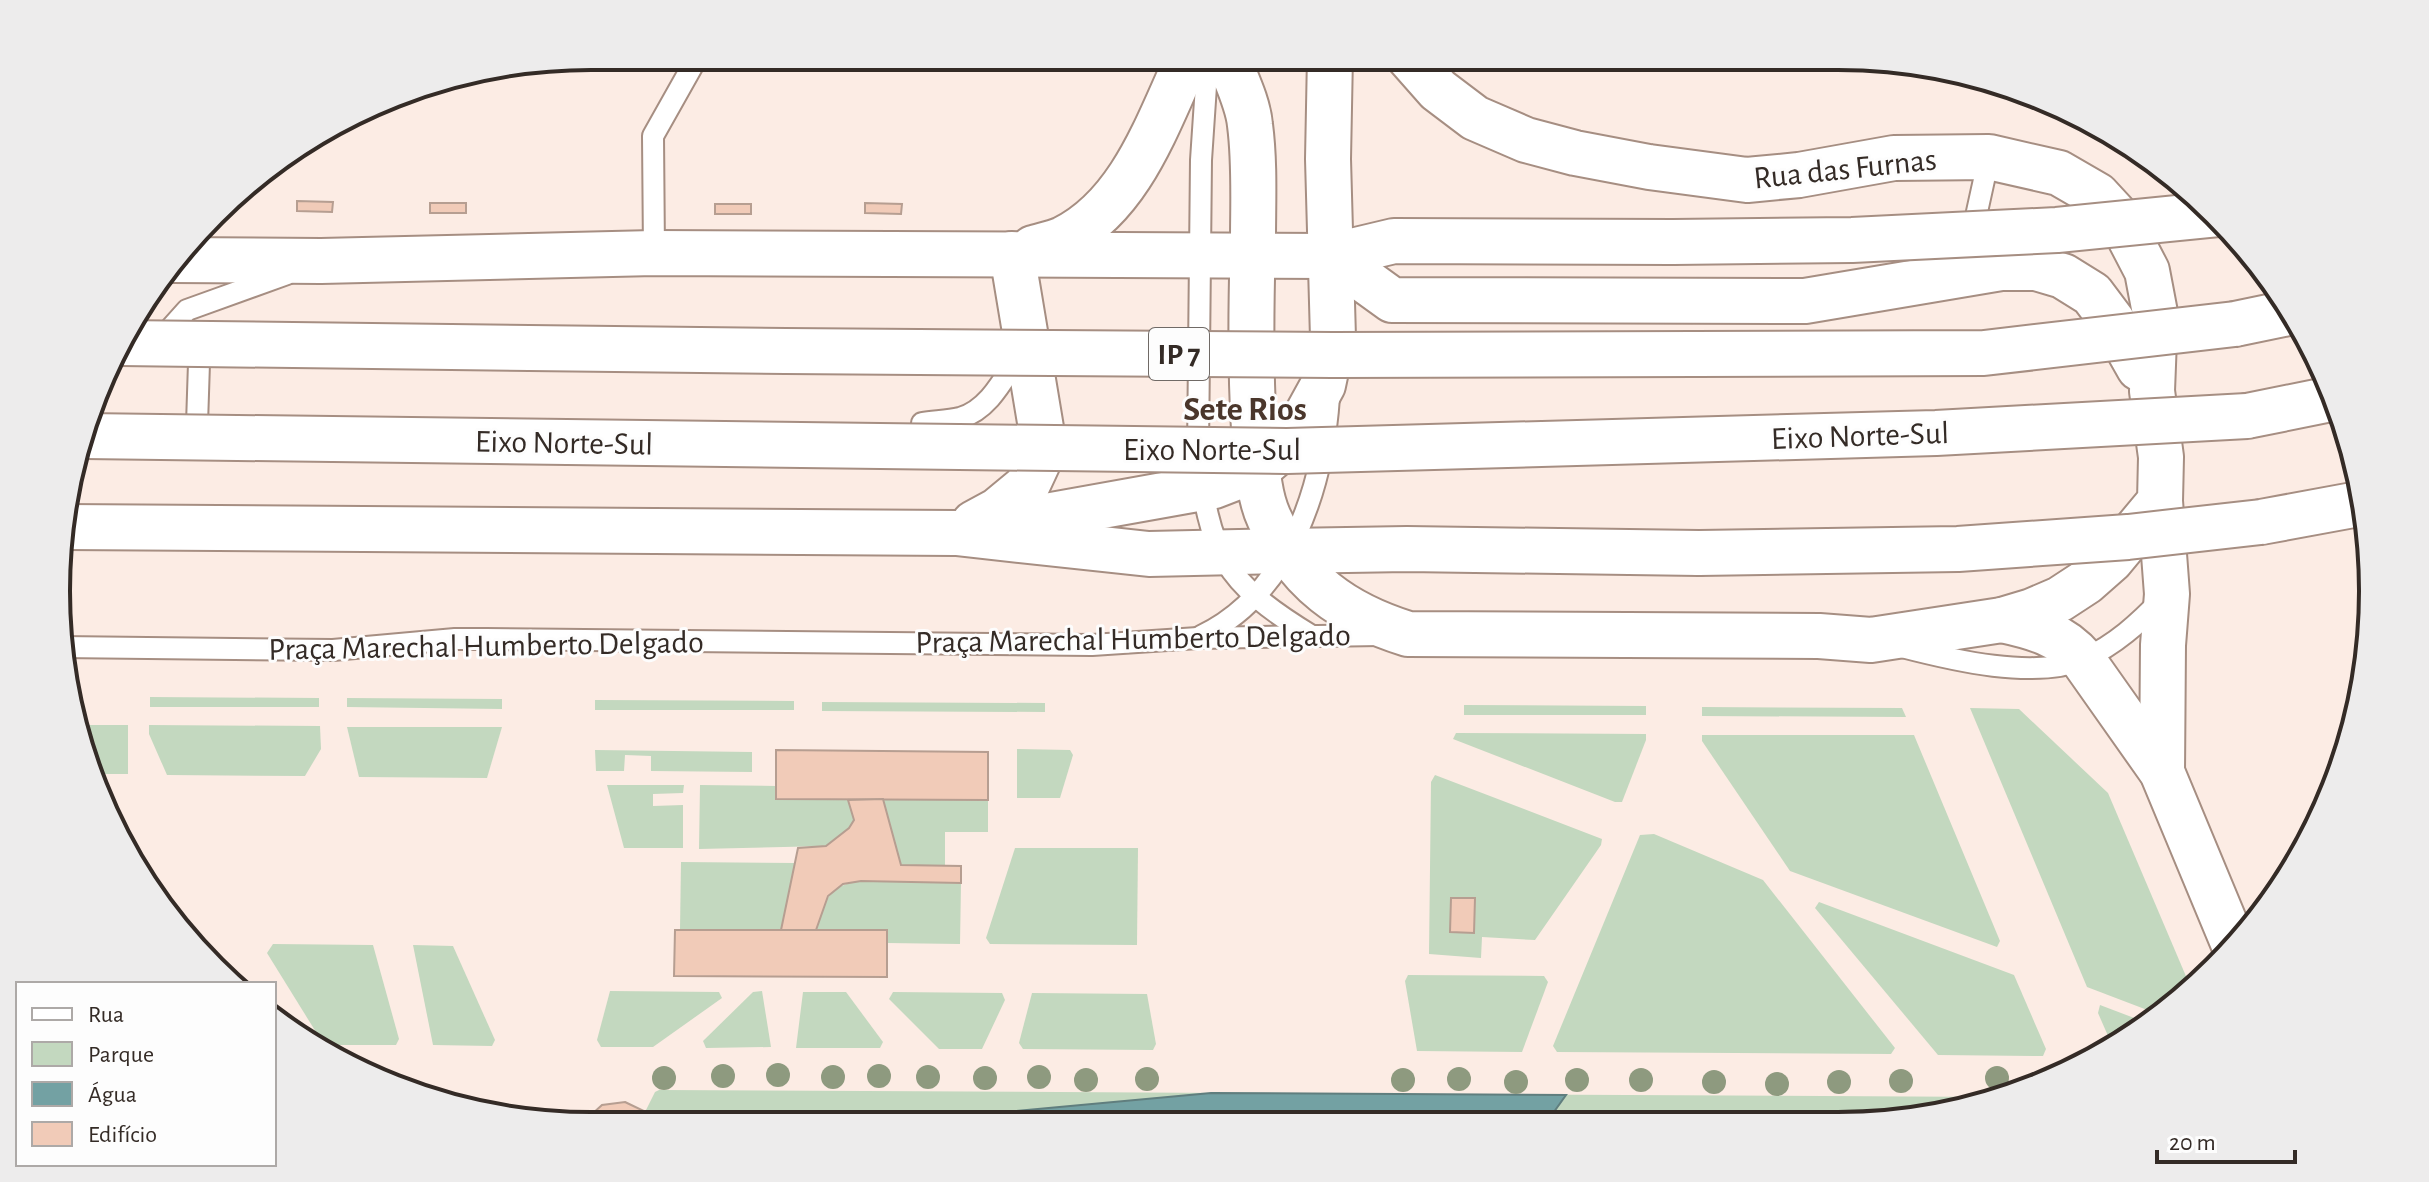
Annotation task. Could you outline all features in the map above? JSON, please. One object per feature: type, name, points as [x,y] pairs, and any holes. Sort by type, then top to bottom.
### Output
[{"type":"main road","points":[[1012,254],[1061,240],[1084,226],[1110,203],[1134,171],[1182,70]]},
{"type":"main road","points":[[1232,70],[1250,122],[1253,191],[1251,382],[1258,469],[1267,515],[1287,551],[1319,589],[1343,607],[1373,623],[1408,634]]},
{"type":"main road","points":[[956,533],[1091,507],[1203,490],[1258,469],[1277,453],[1301,425],[1323,385],[1333,338],[1328,159],[1330,70]]},
{"type":"main road","name":"Rua das Furnas","points":[[1420,70],[1438,90],[1475,118],[1526,140],[1649,167],[1747,180],[1799,175],[1894,158],[1989,157],[2059,173],[2097,195],[2121,221],[2147,271],[2155,313],[2152,391],[2161,457],[2160,501],[2167,594],[2163,645],[2162,772]]},
{"type":"main road","points":[[189,260],[321,261],[654,253],[1331,256],[1394,241],[1852,240],[2025,232],[2199,216]]},
{"type":"main road","points":[[956,533],[1017,496],[1027,486],[1037,467],[1041,428],[1012,254]]},
{"type":"main road","points":[[1331,256],[1392,300],[1805,301],[2010,267],[2036,268],[2063,276],[2092,294],[2108,315],[2152,391]]},
{"type":"main road","name":"IP 7","points":[[133,343],[911,352],[1968,354],[2235,324],[2279,315]]},
{"type":"main road","name":"Eixo Norte-Sul","points":[[94,436],[1287,451],[1936,433],[2247,416],[2322,401]]},
{"type":"main road","name":"Praça Marechal Humberto Delgado","points":[[1408,634],[1819,636],[1871,640],[2002,620],[2060,599],[2086,582],[2111,560],[2160,501]]},
{"type":"main road","points":[[74,527],[956,533],[1149,554],[1407,549],[1699,553],[1958,549],[2128,537],[2261,522],[2352,505]]},
{"type":"main road","name":"Rua das Furnas","points":[[2002,620],[2052,634],[2071,646],[2083,660],[2162,772],[2230,935]]},
{"type":"lane","points":[[654,253],[653,136],[690,70]]},
{"type":"lane","points":[[1207,70],[1201,160],[1198,451],[1209,524],[1219,552],[1232,574],[1254,596],[1312,636]]},
{"type":"lane","points":[[1963,274],[1989,157]]},
{"type":"lane","points":[[161,362],[170,329],[187,310],[321,261]]},
{"type":"lane","points":[[1198,638],[1232,619],[1254,596],[1287,551],[1304,518],[1318,479],[1327,432],[1333,338]]},
{"type":"lane","points":[[922,423],[973,413],[990,399],[1028,343]]},
{"type":"lane","points":[[197,424],[199,363]]},
{"type":"lane","points":[[1871,640],[1971,664],[2042,667],[2083,660],[2115,642],[2167,594]]},
{"type":"lane","name":"Praça Marechal Humberto Delgado","points":[[73,647],[333,650],[471,639],[1092,645],[1198,638],[1408,634]]},
{"type":"green space","points":[[150,697],[319,698],[319,707],[150,707]]},
{"type":"green space","points":[[347,698],[502,699],[502,709],[347,707]]},
{"type":"green space","points":[[595,700],[794,701],[794,710],[595,710]]},
{"type":"green space","points":[[822,702],[1045,703],[1045,712],[822,711]]},
{"type":"green space","points":[[1464,705],[1646,706],[1646,715],[1464,715]]},
{"type":"green space","points":[[1702,707],[1902,708],[1906,717],[1702,716]]},
{"type":"green space","points":[[1970,708],[2019,709],[2108,793],[2187,978],[2147,1010],[2087,987]]},
{"type":"green space","points":[[88,725],[128,725],[128,774],[104,774]]},
{"type":"green space","points":[[149,725],[320,726],[321,749],[305,776],[167,775],[149,734]]},
{"type":"green space","points":[[347,727],[502,727],[487,778],[359,777]]},
{"type":"green space","points":[[1456,733],[1646,734],[1646,740],[1622,802],[1615,802],[1453,739]]},
{"type":"green space","points":[[1702,735],[1914,735],[2000,941],[1997,947],[1790,871],[1702,741]]},
{"type":"green space","points":[[1017,749],[1070,750],[1073,755],[1060,798],[1017,798]]},
{"type":"green space","points":[[595,750],[752,752],[752,772],[651,771],[651,756],[625,755],[624,771],[596,771]]},
{"type":"green space","points":[[1435,775],[1602,839],[1601,845],[1535,940],[1482,937],[1481,958],[1429,954],[1431,782]]},
{"type":"green space","points":[[607,785],[684,785],[683,793],[653,794],[653,806],[683,805],[683,848],[624,848]]},
{"type":"green space","points":[[700,785],[776,786],[776,799],[848,800],[854,820],[849,828],[826,846],[699,849]]},
{"type":"green space","points":[[883,799],[988,800],[988,832],[945,832],[945,866],[901,865]]},
{"type":"green space","points":[[1654,834],[1763,880],[1895,1048],[1891,1054],[1557,1052],[1553,1046],[1640,835]]},
{"type":"green space","points":[[1015,848],[1138,848],[1137,945],[990,944],[986,938]]},
{"type":"green space","points":[[681,862],[795,863],[781,930],[680,930]]},
{"type":"green space","points":[[861,881],[961,883],[960,944],[887,943],[887,930],[816,930],[829,896],[841,886]]},
{"type":"green space","points":[[1819,902],[2014,975],[2046,1049],[2043,1056],[1938,1055],[1815,908]]},
{"type":"green space","points":[[273,944],[373,945],[399,1039],[396,1045],[336,1045],[317,1034],[267,953]]},
{"type":"green space","points":[[413,945],[453,946],[495,1040],[492,1046],[433,1045]]},
{"type":"green space","points":[[1408,975],[1544,976],[1548,982],[1522,1052],[1417,1051],[1405,981]]},
{"type":"green space","points":[[610,991],[719,992],[722,998],[653,1047],[601,1047],[597,1040]]},
{"type":"green space","points":[[762,991],[771,1047],[706,1048],[703,1041],[753,992]]},
{"type":"green space","points":[[803,992],[846,992],[883,1042],[880,1048],[796,1048]]},
{"type":"green space","points":[[893,992],[1002,993],[1005,1000],[982,1049],[939,1049],[889,999]]},
{"type":"green space","points":[[1032,993],[1147,994],[1156,1044],[1153,1050],[1023,1049],[1019,1043]]},
{"type":"green space","points":[[2100,1005],[2135,1018],[2108,1036],[2098,1013]]},
{"type":"green space","points":[[655,1092],[1961,1097],[1906,1108],[1838,1112],[645,1112]]},
{"type":"water","points":[[1211,1093],[1566,1095],[1554,1112],[1005,1112]]},
{"type":"building","points":[[297,201],[333,202],[332,212],[297,211]]},
{"type":"building","points":[[430,203],[466,203],[466,213],[430,213]]},
{"type":"building","points":[[865,203],[902,204],[901,214],[865,213]]},
{"type":"building","points":[[715,204],[751,204],[751,214],[715,214]]},
{"type":"building","points":[[776,750],[988,752],[988,800],[776,799]]},
{"type":"building","points":[[883,799],[901,865],[961,866],[961,883],[861,881],[843,884],[828,896],[816,930],[781,930],[798,848],[826,846],[849,828],[854,820],[848,800]]},
{"type":"building","points":[[1451,898],[1475,898],[1474,933],[1450,932]]},
{"type":"building","points":[[675,930],[887,930],[887,977],[674,976]]},
{"type":"building","points":[[625,1102],[646,1112],[594,1112],[602,1105]]},
{"type":"district","name":"Sete Rios","points":[[1245,408]]}]
